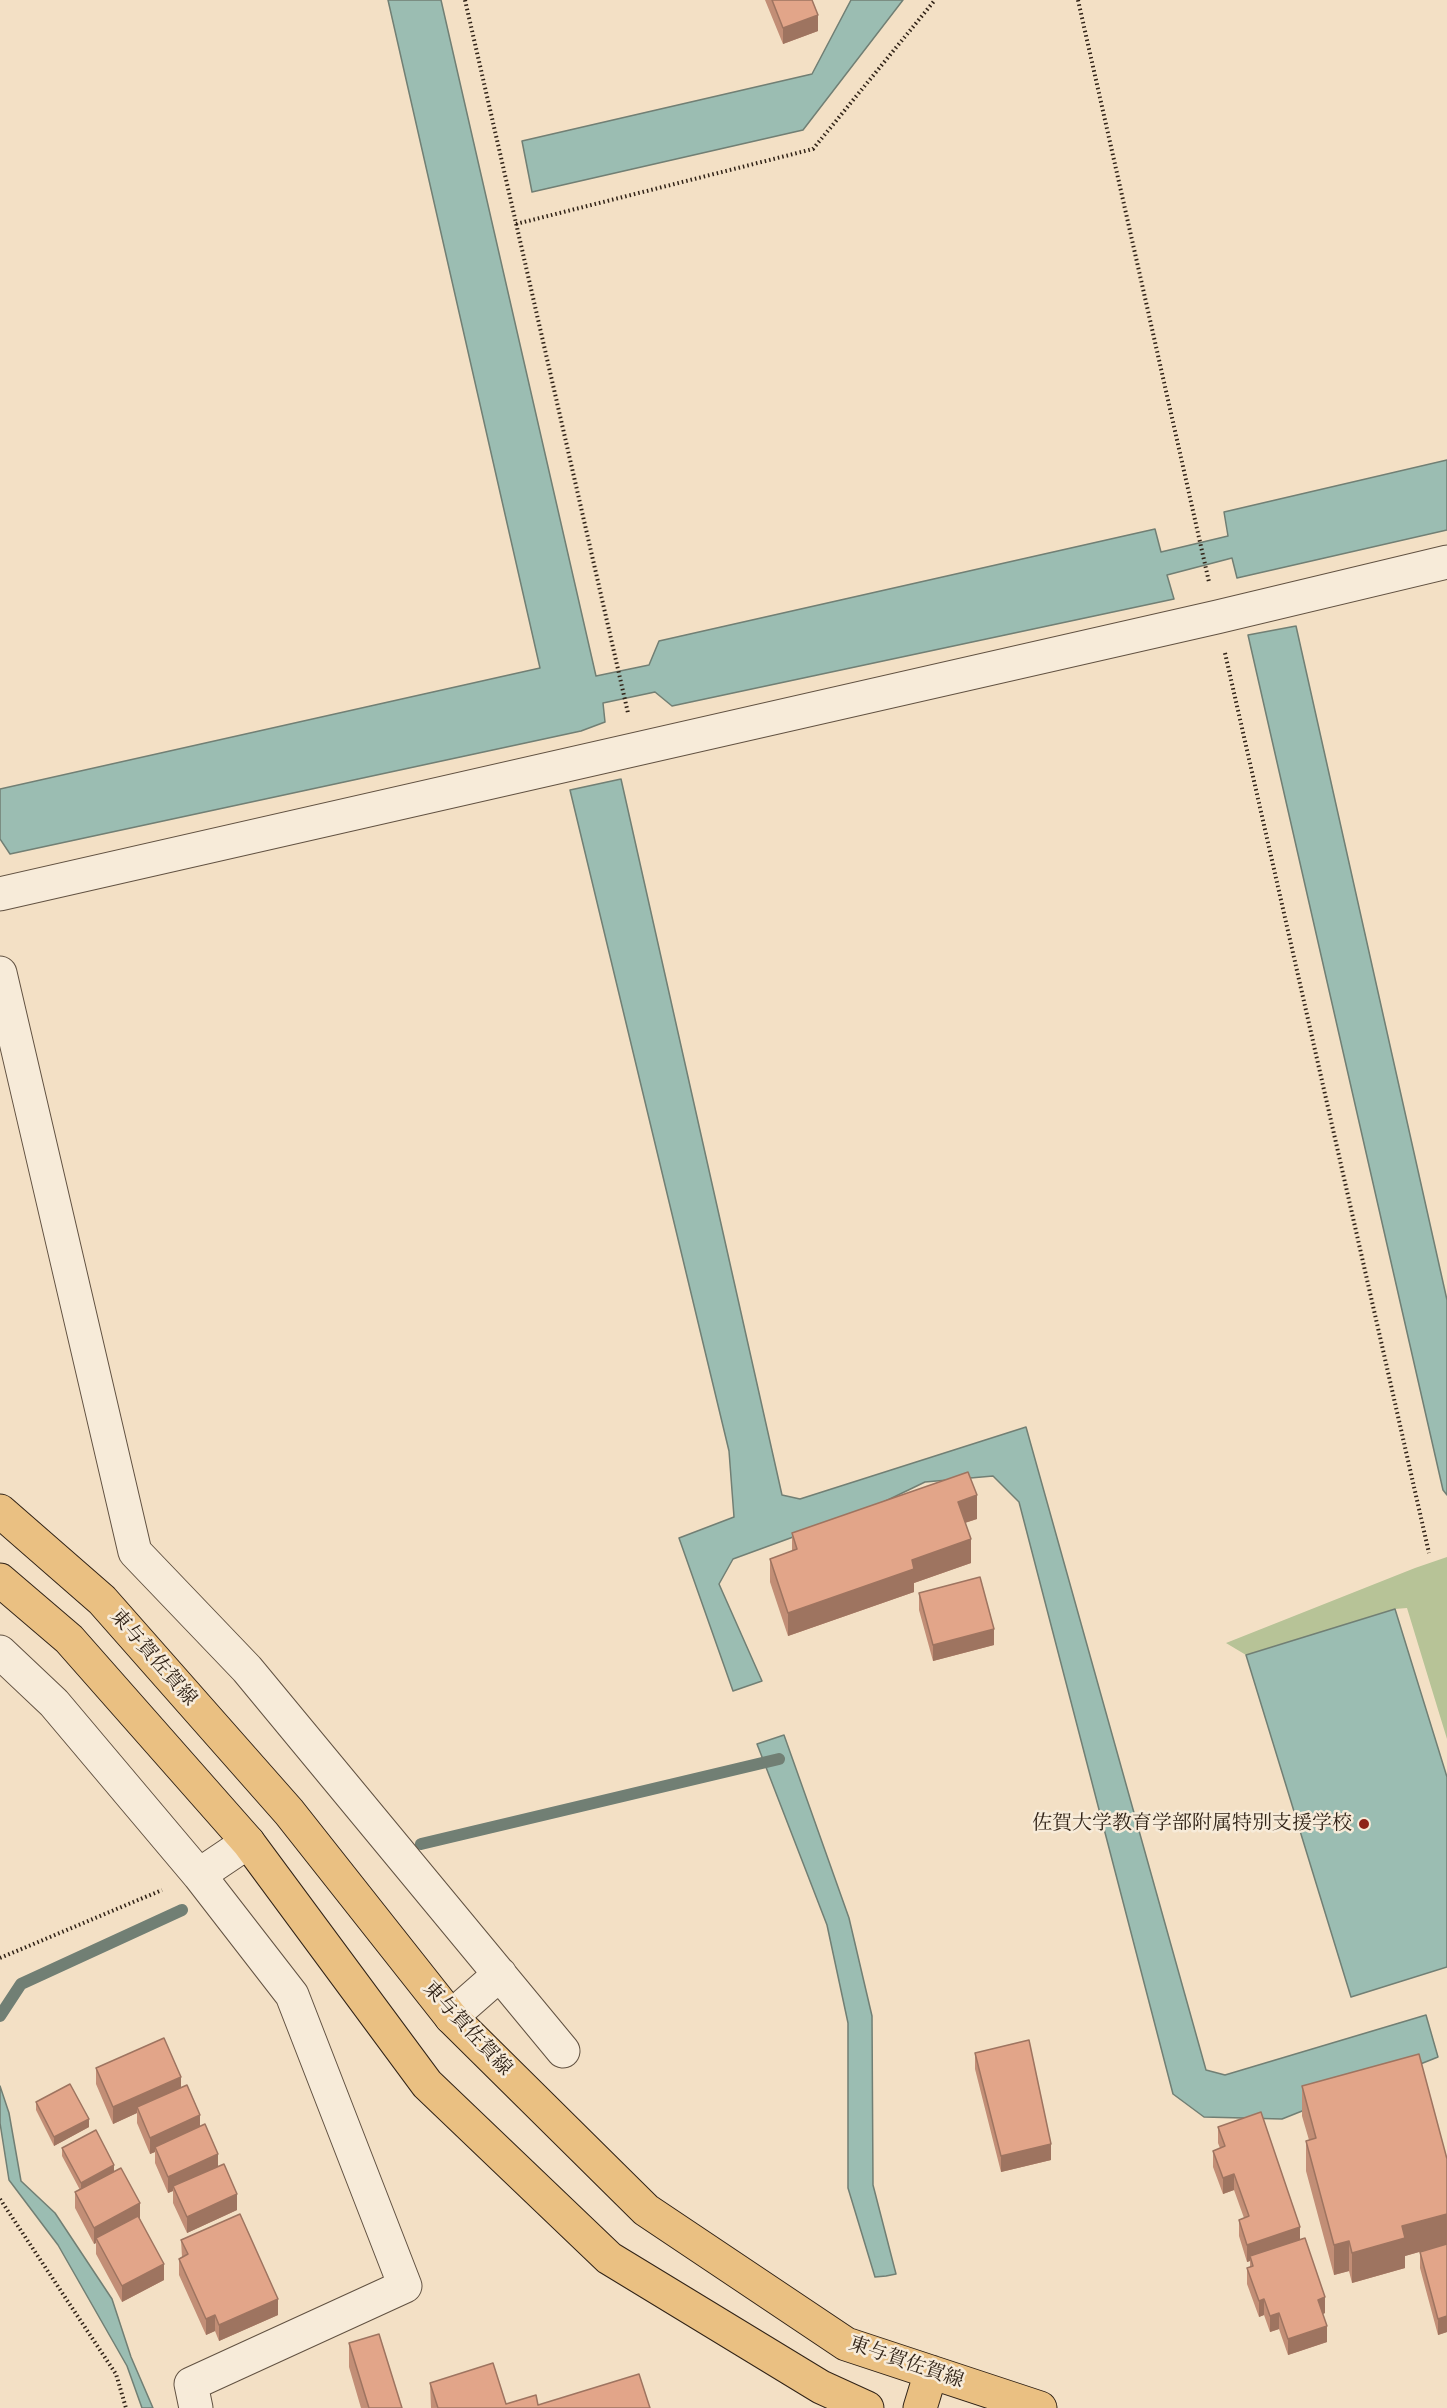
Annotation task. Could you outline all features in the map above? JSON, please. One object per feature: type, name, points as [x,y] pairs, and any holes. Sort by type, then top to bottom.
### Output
[{"type":"main road","name":"東与賀佐賀線","points":[[0,1511],[102,1600],[289,1812],[451,2017],[646,2210],[846,2344],[1040,2408]]},
{"type":"main road","points":[[0,1580],[69,1639],[248,1842],[427,2084],[609,2258],[821,2387],[867,2408]]},
{"type":"main road","points":[[920,2408],[931,2372]]},
{"type":"street","points":[[0,894],[1217,617],[1447,562]]},
{"type":"street","points":[[0,973],[135,1552],[247,1669],[563,2051]]},
{"type":"street","points":[[0,1652],[54,1703],[199,1875],[292,1995],[405,2286],[191,2384],[196,2408]]},
{"type":"street","points":[[199,1875],[248,1842]]},
{"type":"street","points":[[451,2017],[500,1974]]},
{"type":"path","points":[[465,0],[627,710]]},
{"type":"path","points":[[516,224],[813,149],[935,0]]},
{"type":"path","points":[[1078,0],[1429,1553]]},
{"type":"path","points":[[0,1958],[199,1875]]},
{"type":"path","points":[[0,2199],[116,2374],[126,2408]]},
{"type":"green space","points":[[1447,1557],[1447,1739],[1407,1608],[1395,1609],[1246,1655],[1226,1643],[1415,1568]]},
{"type":"water","points":[[388,0],[441,0],[596,676],[649,665],[659,641],[1155,529],[1161,552],[1228,536],[1224,512],[1447,460],[1447,530],[1237,578],[1232,558],[1167,575],[1174,599],[672,706],[655,692],[603,703],[605,722],[581,731],[10,854],[0,839],[0,789],[540,668]]},
{"type":"water","points":[[851,0],[903,0],[803,130],[532,192],[522,141],[812,74]]},
{"type":"water","points":[[1296,626],[1447,1300],[1447,1495],[1443,1490],[1248,635]]},
{"type":"water","points":[[621,779],[782,1495],[800,1499],[1026,1427],[1206,2070],[1225,2075],[1426,2015],[1438,2057],[1282,2119],[1204,2117],[1173,2094],[1019,1502],[993,1476],[925,1482],[867,1510],[733,1559],[719,1584],[762,1681],[733,1691],[679,1538],[734,1517],[729,1451],[570,790]]},
{"type":"water","name":"佐賀大学教育学部附属特別支援学校","points":[[1395,1609],[1447,1777],[1447,1967],[1351,1997],[1246,1655]]},
{"type":"water","points":[[784,1735],[849,1918],[872,2016],[873,2185],[896,2274],[886,2276],[875,2277],[848,2188],[848,2023],[827,1925],[757,1744]]},
{"type":"water","points":[[0,2086],[9,2113],[21,2181],[55,2213],[112,2299],[131,2357],[153,2408],[142,2408],[127,2366],[58,2245],[9,2180],[0,2123]]},
{"type":"building","points":[[772,0],[812,0],[818,15],[783,28]]},
{"type":"building","points":[[968,1472],[977,1495],[958,1502],[971,1539],[912,1560],[914,1569],[788,1613],[770,1559],[797,1549],[792,1533]]},
{"type":"building","points":[[980,1577],[994,1629],[933,1645],[919,1593]]},
{"type":"building","points":[[164,2038],[181,2077],[113,2107],[96,2068]]},
{"type":"building","points":[[1029,2040],[1051,2144],[1001,2156],[975,2053]]},
{"type":"building","points":[[1419,2054],[1447,2159],[1447,2214],[1402,2226],[1405,2238],[1352,2253],[1349,2241],[1334,2245],[1306,2141],[1316,2138],[1302,2086]]},
{"type":"building","points":[[70,2084],[89,2119],[54,2137],[36,2102]]},
{"type":"building","points":[[187,2085],[200,2115],[150,2138],[137,2107]]},
{"type":"building","points":[[1261,2112],[1300,2227],[1247,2245],[1239,2220],[1249,2216],[1234,2174],[1223,2178],[1213,2151],[1225,2146],[1218,2127]]},
{"type":"building","points":[[205,2124],[218,2154],[168,2177],[155,2147]]},
{"type":"building","points":[[96,2130],[114,2165],[81,2183],[62,2148]]},
{"type":"building","points":[[224,2164],[237,2194],[187,2217],[173,2186]]},
{"type":"building","points":[[121,2168],[140,2203],[94,2228],[75,2192]]},
{"type":"building","points":[[240,2214],[278,2299],[219,2325],[215,2315],[206,2319],[179,2259],[188,2254],[181,2240]]},
{"type":"building","points":[[138,2216],[164,2264],[122,2286],[96,2238]]},
{"type":"building","points":[[1305,2238],[1325,2297],[1318,2300],[1327,2326],[1288,2339],[1279,2313],[1270,2316],[1264,2299],[1259,2301],[1247,2268],[1253,2266],[1250,2256]]},
{"type":"building","points":[[1447,2244],[1447,2316],[1438,2319],[1420,2252]]},
{"type":"building","points":[[379,2334],[402,2408],[369,2408],[349,2343]]},
{"type":"building","points":[[493,2363],[506,2404],[536,2395],[538,2405],[639,2374],[650,2408],[438,2408],[430,2383]]},
{"type":"waterway","points":[[421,1844],[779,1759]]},
{"type":"waterway","points":[[0,2016],[21,1984],[182,1910]]},
{"type":"place","name":"佐賀大学教育学部附属特別支援学校","points":[[1364,1824]]}]
